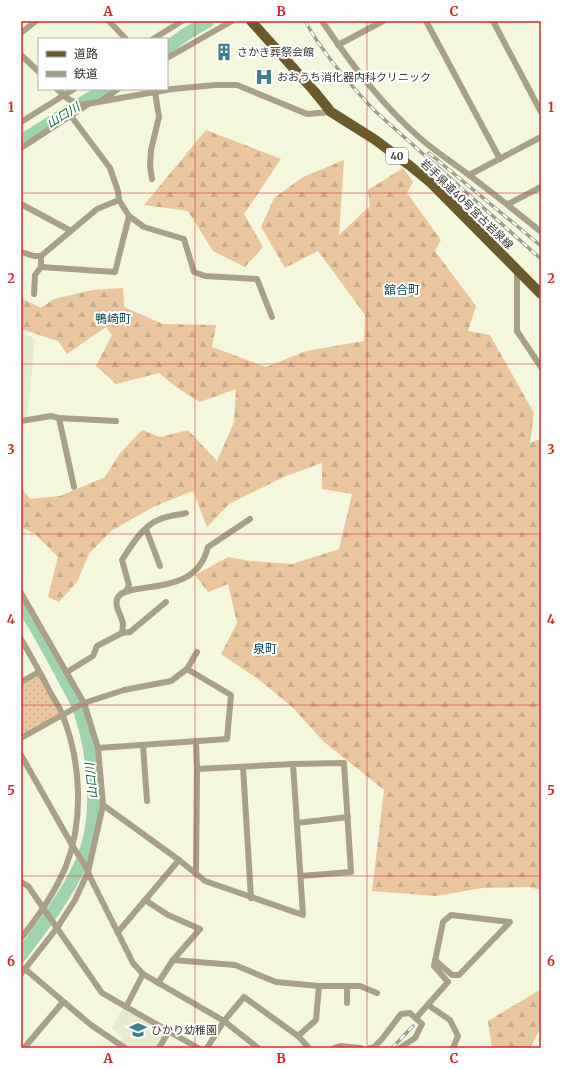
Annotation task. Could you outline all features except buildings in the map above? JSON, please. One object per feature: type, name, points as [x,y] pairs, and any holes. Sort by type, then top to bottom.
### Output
[{"type":"main road","name":"岩手県道40号宮古岩泉線","points":[[252,21],[331,112],[374,139],[430,183],[541,294]]},
{"type":"street","points":[[21,34],[36,21]]},
{"type":"street","points":[[109,21],[125,38]]},
{"type":"street","points":[[155,38],[182,21]]},
{"type":"street","points":[[168,57],[232,21]]},
{"type":"street","points":[[322,21],[367,84],[400,120],[422,140],[508,204],[541,232]]},
{"type":"street","points":[[338,45],[383,21]]},
{"type":"street","points":[[426,21],[500,159]]},
{"type":"street","points":[[493,21],[541,112]]},
{"type":"street","points":[[21,55],[38,71]]},
{"type":"street","points":[[168,85],[172,89]]},
{"type":"street","points":[[168,90],[216,85],[238,85],[307,114],[331,112]]},
{"type":"street","points":[[58,90],[66,97],[84,105]]},
{"type":"street","points":[[21,122],[66,97],[73,90]]},
{"type":"street","points":[[98,103],[117,90]]},
{"type":"street","points":[[21,148],[84,105],[166,90]]},
{"type":"street","points":[[152,178],[150,166],[151,150],[159,117],[155,92]]},
{"type":"street","points":[[70,116],[110,168],[118,191],[119,200],[128,216],[144,228],[184,239],[194,272],[205,276],[257,279],[272,317]]},
{"type":"street","points":[[469,175],[541,136]]},
{"type":"street","points":[[508,204],[541,187]]},
{"type":"street","points":[[21,252],[34,256],[41,256],[97,209],[119,200]]},
{"type":"street","points":[[21,204],[71,231]]},
{"type":"street","points":[[41,267],[115,272],[128,216]]},
{"type":"street","points":[[34,294],[35,275],[41,267],[41,256]]},
{"type":"street","points":[[517,270],[516,331],[541,367]]},
{"type":"street","points":[[21,420],[51,416],[59,418],[116,422]]},
{"type":"street","points":[[59,418],[74,487]]},
{"type":"street","points":[[122,633],[123,622],[116,606],[118,597],[126,591],[129,585],[122,560],[132,545],[146,529],[157,520],[186,512]]},
{"type":"street","points":[[126,591],[171,584],[189,576],[206,558],[208,547],[250,519]]},
{"type":"street","points":[[146,529],[160,566]]},
{"type":"street","points":[[21,593],[67,672],[83,704],[98,748],[103,805],[87,869],[75,900],[57,928],[23,971],[91,1025],[125,1048]]},
{"type":"street","points":[[67,672],[93,656],[97,646],[122,633],[130,632],[166,602]]},
{"type":"street","points":[[21,638],[64,714],[71,738],[78,789],[78,811],[72,845],[66,866],[44,908],[21,938]]},
{"type":"street","points":[[21,738],[83,704],[124,690],[171,681],[187,669],[197,652]]},
{"type":"street","points":[[98,748],[227,739],[231,695],[187,669]]},
{"type":"street","points":[[21,682],[39,672]]},
{"type":"street","points":[[196,741],[196,873]]},
{"type":"street","points":[[143,744],[146,801]]},
{"type":"street","points":[[21,755],[87,869],[133,963],[142,974],[224,1021],[258,1048]]},
{"type":"street","points":[[197,769],[344,763],[351,872],[301,876]]},
{"type":"street","points":[[103,805],[179,860],[205,882],[303,915],[294,764]]},
{"type":"street","points":[[243,766],[251,898]]},
{"type":"street","points":[[297,823],[348,817]]},
{"type":"street","points":[[118,932],[179,860]]},
{"type":"street","points":[[21,882],[28,886],[102,993],[198,1048]]},
{"type":"street","points":[[145,900],[168,915],[200,929],[174,960],[158,983]]},
{"type":"street","points":[[416,1018],[448,982],[434,966],[435,960],[443,922],[451,914],[510,922],[459,975],[452,975],[435,960]]},
{"type":"street","points":[[174,960],[235,965],[276,982],[319,986],[360,986],[377,994]]},
{"type":"street","points":[[126,1007],[142,974]]},
{"type":"street","points":[[298,1036],[316,1020],[319,986]]},
{"type":"street","points":[[347,986],[347,1003]]},
{"type":"street","points":[[207,1048],[224,1021],[244,997],[298,1036],[309,1048]]},
{"type":"street","points":[[21,1040],[26,1046],[63,1002]]},
{"type":"street","points":[[428,1004],[450,1020],[458,1036],[453,1048]]},
{"type":"street","points":[[370,1048],[374,1048],[401,1014],[410,1013],[422,1024],[415,1038],[400,1048]]},
{"type":"street","points":[[159,1048],[169,1031]]},
{"type":"street","points":[[334,1048],[340,1046],[361,1048]]},
{"type":"shaded area","points":[[21,332],[35,339],[27,418],[21,418]]},
{"type":"shaded area","name":"ひかり幼稚園","points":[[122,1009],[166,1032],[156,1048],[130,1048],[120,1042],[122,1036],[112,1028]]},
{"type":"green space","points":[[206,130],[281,159],[244,214],[263,247],[245,267],[213,251],[188,211],[144,205]]},
{"type":"green space","points":[[344,160],[339,235],[370,206],[368,190],[403,168],[413,182],[407,193],[441,240],[435,251],[476,306],[468,331],[490,335],[534,413],[530,443],[541,439],[541,890],[529,887],[482,888],[436,896],[372,891],[384,790],[324,742],[292,707],[258,679],[221,654],[237,623],[228,584],[208,592],[195,575],[228,557],[250,561],[292,564],[339,549],[352,494],[322,489],[322,463],[286,476],[229,504],[207,527],[193,491],[153,507],[111,531],[89,554],[77,582],[59,602],[48,597],[58,557],[35,534],[21,527],[21,487],[30,499],[60,496],[105,477],[120,453],[142,430],[160,437],[188,430],[217,461],[234,422],[236,389],[200,402],[176,387],[159,373],[116,384],[96,366],[112,335],[106,327],[67,354],[58,341],[21,329],[21,298],[41,308],[54,299],[93,290],[123,288],[124,307],[163,324],[216,325],[212,347],[266,367],[306,351],[364,341],[365,315],[318,251],[285,268],[261,227],[274,198],[303,177]]},
{"type":"green space","points":[[39,675],[59,714],[21,736],[21,685]]},
{"type":"green space","points":[[541,989],[541,1027],[530,1048],[492,1048],[488,1021]]},
{"type":"waterway","name":"山口川","points":[[168,47],[186,34],[208,21]]},
{"type":"waterway","name":"山口川","points":[[21,141],[103,90]]},
{"type":"waterway","name":"山口川","points":[[21,603],[76,701],[82,719],[91,760],[94,802],[88,843],[76,874],[62,898],[21,955]]},
{"type":"railway","points":[[305,21],[320,46],[356,91],[376,112],[541,259]]},
{"type":"railway","points":[[429,153],[541,246]]},
{"type":"railway","points":[[392,1048],[413,1026]]},
{"type":"place","name":"さかき葬祭会館","points":[[224,52]]},
{"type":"place","name":"おおうち消化器内科クリニック","points":[[264,77]]},
{"type":"place","name":"ひかり幼稚園","points":[[138,1030]]},
{"type":"district","name":"舘合町","points":[[402,289]]},
{"type":"district","name":"鴨崎町","points":[[113,318]]},
{"type":"district","name":"泉町","points":[[265,648]]}]
